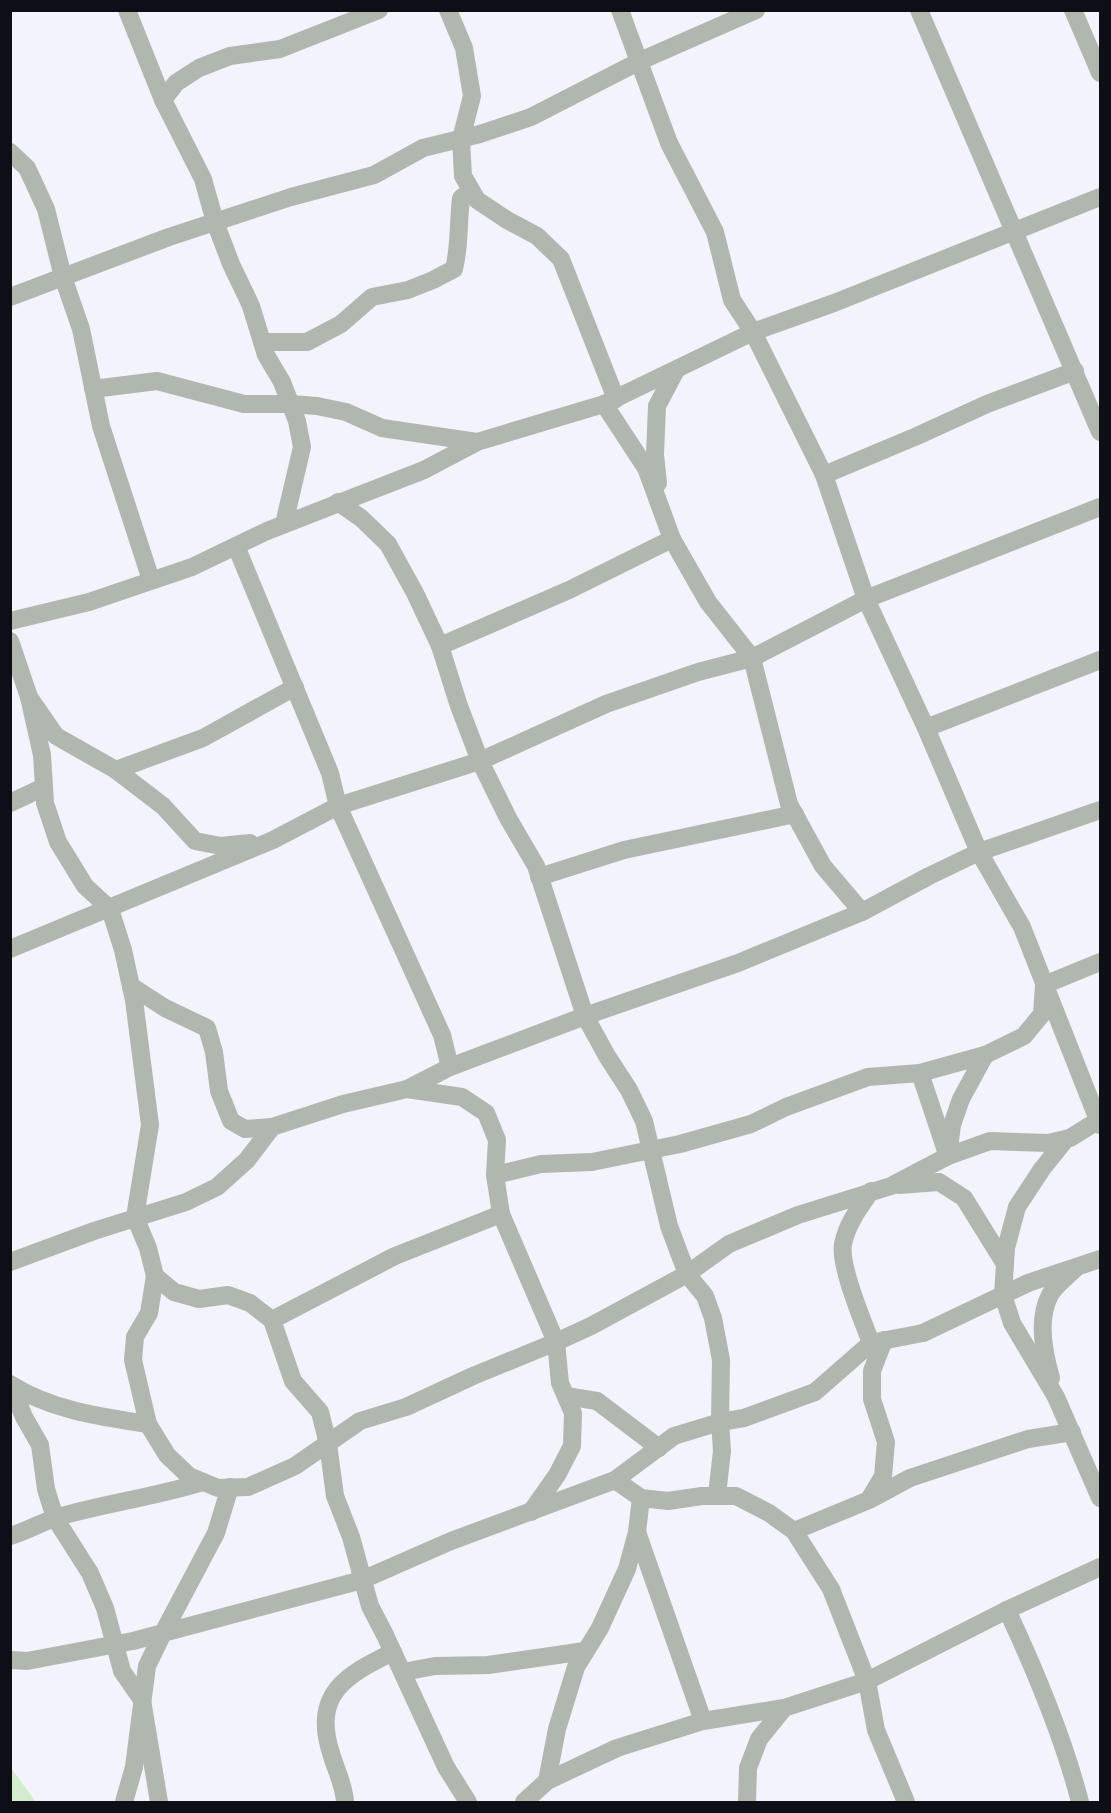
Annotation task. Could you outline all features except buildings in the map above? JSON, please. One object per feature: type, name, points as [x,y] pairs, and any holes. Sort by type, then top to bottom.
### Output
[{"type":"street","points":[[128,10],[163,100],[203,179],[215,222],[231,264],[251,306],[266,355],[282,382],[297,421],[302,447],[284,524]]},
{"type":"street","points":[[163,100],[176,83],[199,68],[231,56],[280,49],[379,10]]},
{"type":"street","points":[[448,10],[464,48],[472,96],[462,139],[463,176],[477,200],[537,236],[561,259],[610,402],[646,468],[672,539],[708,602],[752,658],[789,804],[823,866],[862,912]]},
{"type":"street","points":[[620,10],[669,143],[715,232],[732,300],[753,332],[824,475],[867,599],[979,852],[1022,927],[1099,1116],[1066,1139],[1042,1169],[1017,1207],[1006,1248],[1003,1295],[1012,1323],[1056,1397],[1101,1498]]},
{"type":"street","points":[[10,297],[215,222],[291,197],[374,175],[423,148],[462,139],[531,117],[640,61],[756,10]]},
{"type":"street","points":[[919,10],[1101,432]]},
{"type":"street","points":[[1073,10],[1093,31],[1101,73]]},
{"type":"street","points":[[12,155],[27,168],[46,209],[63,277],[81,329],[93,389],[113,466],[151,580]]},
{"type":"street","points":[[262,342],[307,342],[341,324],[372,297],[408,290],[454,269],[459,248],[458,218],[461,198],[471,191]]},
{"type":"street","points":[[10,621],[89,602],[192,567],[284,524],[424,470],[477,442],[610,402],[753,332],[834,303],[1101,198]]},
{"type":"street","points":[[660,505],[655,455],[657,406],[676,370]]},
{"type":"street","points":[[824,475],[987,404],[1075,371]]},
{"type":"street","points":[[93,389],[157,381],[244,404],[290,404],[346,412],[382,428],[477,442]]},
{"type":"street","points":[[338,502],[361,518],[388,544],[440,646],[480,761],[508,818],[536,866],[585,1016],[629,1090],[644,1121],[669,1226],[687,1274],[705,1296],[713,1318],[721,1360],[722,1451],[717,1496]]},
{"type":"street","points":[[10,949],[273,840],[338,806],[480,761],[606,704],[698,672],[752,658],[867,599],[1101,507]]},
{"type":"street","points":[[440,646],[569,590],[672,539]]},
{"type":"street","points":[[236,546],[330,773],[338,806],[442,1035],[450,1067]]},
{"type":"street","points":[[10,641],[29,697],[42,755],[45,803],[58,842],[85,886],[110,909],[131,986],[150,1125],[135,1217],[148,1248],[155,1276],[149,1313],[135,1337],[133,1360],[148,1424],[167,1455],[189,1476],[218,1488],[248,1487],[285,1470],[360,1421],[406,1407],[473,1376],[556,1342],[687,1274],[729,1244],[798,1215],[871,1191],[891,1186],[939,1182],[964,1198],[1005,1264]]},
{"type":"street","points":[[926,728],[1101,660]]},
{"type":"street","points":[[116,770],[203,738],[296,687]]},
{"type":"street","points":[[29,697],[56,736],[116,770],[164,806],[195,840],[221,846],[273,840]]},
{"type":"street","points":[[10,803],[44,787]]},
{"type":"street","points":[[131,986],[165,1008],[207,1028],[214,1052],[219,1091],[231,1121],[245,1129],[272,1127],[344,1104],[407,1089],[450,1067],[585,1016],[738,963],[862,912],[979,852],[1101,810]]},
{"type":"street","points":[[539,877],[624,850],[795,814]]},
{"type":"street","points":[[1044,985],[1101,962]]},
{"type":"street","points":[[495,1175],[541,1164],[592,1162],[680,1144],[751,1124],[786,1107],[868,1077],[920,1073],[985,1055],[1024,1036],[1042,1014],[1044,985]]},
{"type":"street","points":[[948,1156],[952,1125],[961,1099],[985,1055]]},
{"type":"street","points":[[920,1073],[948,1156]]},
{"type":"street","points":[[407,1089],[462,1097],[486,1113],[497,1140],[495,1175],[501,1214],[556,1342],[560,1383],[573,1413],[572,1446],[557,1475],[531,1512]]},
{"type":"street","points":[[10,1262],[135,1217],[186,1202],[217,1187],[247,1161],[272,1127]]},
{"type":"street","points":[[891,1186],[948,1156],[990,1141],[1048,1143],[1066,1139]]},
{"type":"street","points":[[869,1500],[883,1476],[886,1442],[872,1399],[872,1371],[877,1341],[849,1282],[843,1247],[851,1220],[871,1191]]},
{"type":"street","points":[[272,1320],[395,1256],[501,1214]]},
{"type":"street","points":[[10,1674],[19,1660],[163,1633],[362,1580],[451,1541],[615,1480],[675,1436],[720,1422],[754,1415],[815,1392],[877,1341],[923,1333],[1028,1282],[1101,1259]]},
{"type":"street","points":[[1056,1397],[1045,1356],[1043,1322],[1050,1295],[1078,1266]]},
{"type":"street","points":[[155,1276],[174,1293],[199,1299],[228,1295],[250,1303],[272,1320],[293,1381],[320,1412],[328,1444],[335,1496],[351,1537],[370,1606],[446,1767],[468,1803]]},
{"type":"street","points":[[11,1384],[47,1402],[95,1416],[148,1424]]},
{"type":"street","points":[[11,1384],[24,1417],[40,1446],[46,1489],[55,1518],[90,1573],[105,1608],[122,1671],[142,1700],[159,1803]]},
{"type":"street","points":[[566,1396],[597,1401],[659,1448]]},
{"type":"street","points":[[794,1531],[869,1500],[910,1478],[1028,1439],[1072,1432]]},
{"type":"street","points":[[615,1480],[641,1498],[668,1501],[702,1496],[736,1496],[769,1513],[794,1531],[831,1589],[867,1681],[876,1730],[906,1803]]},
{"type":"street","points":[[10,1536],[55,1518],[99,1506],[166,1493],[203,1482]]},
{"type":"street","points":[[124,1803],[134,1767],[147,1666],[216,1533],[230,1487]]},
{"type":"street","points":[[547,1782],[557,1729],[576,1667],[600,1628],[627,1569],[637,1532],[641,1498]]},
{"type":"street","points":[[637,1532],[703,1721]]},
{"type":"street","points":[[524,1803],[547,1782],[617,1748],[703,1721],[784,1708],[867,1681],[1007,1610],[1101,1567]]},
{"type":"street","points":[[1007,1610],[1031,1660],[1055,1722],[1080,1803]]},
{"type":"street","points":[[403,1672],[435,1666],[488,1665],[585,1651]]},
{"type":"street","points":[[345,1803],[345,1787],[331,1755],[324,1730],[328,1703],[340,1684],[362,1667],[393,1652]]},
{"type":"street","points":[[747,1803],[748,1768],[759,1739],[784,1708]]},
{"type":"green space","points":[[11,1768],[36,1802],[11,1802]]}]
